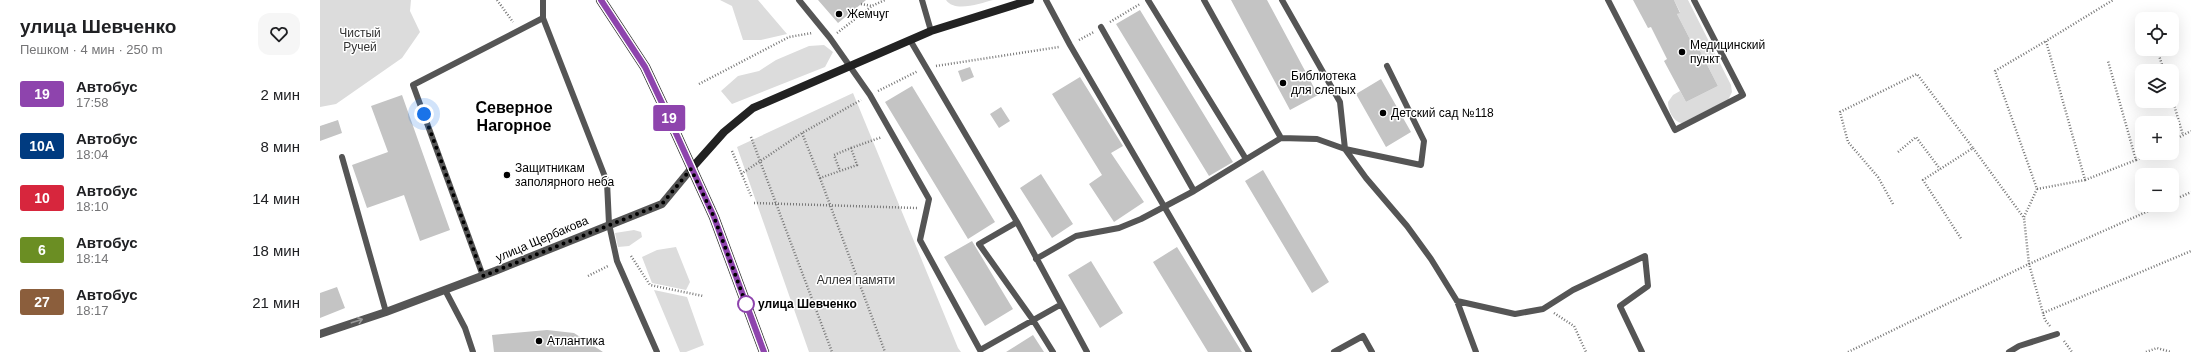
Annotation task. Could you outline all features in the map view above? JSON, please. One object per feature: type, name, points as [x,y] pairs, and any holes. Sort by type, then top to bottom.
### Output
[{"type":"main road","points":[[602,0],[645,67],[714,217],[764,352]]},
{"type":"main road","points":[[691,169],[724,132],[753,108],[931,31],[1030,0]]},
{"type":"street","name":"улица Щербакова","points":[[320,334],[386,312],[483,276],[609,224],[662,204],[691,169]]},
{"type":"lane","points":[[543,0],[543,18],[607,182],[609,224],[617,261],[657,352]]},
{"type":"lane","points":[[799,0],[825,31],[870,95],[929,199],[920,240],[980,350],[1060,305]]},
{"type":"lane","points":[[922,0],[931,31]]},
{"type":"lane","points":[[1046,0],[1163,208],[1249,352]]},
{"type":"lane","points":[[1148,0],[1246,159]]},
{"type":"lane","points":[[1204,0],[1281,138]]},
{"type":"lane","points":[[1282,0],[1340,102],[1345,149],[1366,178],[1407,226],[1431,259],[1457,301],[1476,352]]},
{"type":"lane","points":[[1608,0],[1675,130],[1743,95],[1694,0]]},
{"type":"lane","points":[[483,276],[413,85],[543,18]]},
{"type":"lane","points":[[1101,27],[1194,191]]},
{"type":"lane","points":[[910,40],[1017,222],[1086,352]]},
{"type":"lane","points":[[1036,259],[1076,236],[1119,228],[1141,220],[1194,191],[1281,138],[1317,139],[1345,149],[1421,165],[1424,141],[1387,66]]},
{"type":"lane","points":[[342,157],[386,312]]},
{"type":"lane","points":[[1017,222],[980,244],[1033,320],[1053,352]]},
{"type":"lane","points":[[1457,301],[1515,314],[1545,308],[1573,290],[1645,256],[1648,286],[1620,306],[1642,352]]},
{"type":"lane","points":[[445,290],[465,328],[473,352]]},
{"type":"lane","points":[[2009,352],[2019,346],[2057,334]]},
{"type":"lane","points":[[1334,352],[1363,336],[1372,352]]},
{"type":"path","points":[[497,0],[519,30]]},
{"type":"path","points":[[848,25],[872,6],[885,0]]},
{"type":"path","points":[[2024,218],[2037,189],[1995,71],[2113,0]]},
{"type":"path","points":[[861,4],[872,6]]},
{"type":"path","points":[[699,84],[789,37],[825,31]]},
{"type":"path","points":[[2046,41],[2085,180]]},
{"type":"path","points":[[2108,61],[2135,156]]},
{"type":"path","points":[[1893,204],[1878,177],[1848,142],[1840,112],[1917,74],[1974,148],[2024,218],[2029,264],[2042,313],[2045,320],[2072,352]]},
{"type":"path","points":[[2175,108],[2183,135]]},
{"type":"path","points":[[2179,137],[2191,131]]},
{"type":"path","points":[[802,133],[885,352]]},
{"type":"path","points":[[840,171],[834,155],[892,134]]},
{"type":"path","points":[[751,137],[778,204],[832,352]]},
{"type":"path","points":[[1898,152],[1916,137],[1940,169]]},
{"type":"path","points":[[820,178],[857,165],[851,148]]},
{"type":"path","points":[[1962,240],[1923,180],[1974,148]]},
{"type":"path","points":[[732,151],[752,198]]},
{"type":"path","points":[[2037,189],[2085,180],[2136,160]]},
{"type":"path","points":[[2179,198],[2191,192]]},
{"type":"path","points":[[754,204],[831,207],[926,208]]},
{"type":"path","points":[[1848,352],[2029,264],[2146,212]]},
{"type":"path","points":[[2042,313],[2191,251]]},
{"type":"path","points":[[631,256],[650,285],[703,296]]},
{"type":"path","points":[[588,276],[617,261]]},
{"type":"path","points":[[1545,308],[1574,326],[1586,352]]},
{"type":"path","points":[[2146,352],[2157,348],[2171,352]]},
{"type":"green space","name":"Чистый Ручей","points":[[320,0],[411,0],[410,11],[420,32],[402,58],[336,104],[320,107]]},
{"type":"green space","points":[[720,0],[758,0],[787,34],[761,40],[743,40],[732,6]]},
{"type":"green space","points":[[946,0],[993,0],[962,7],[950,4]]},
{"type":"green space","points":[[1674,0],[1688,0],[1731,85],[1732,92],[1728,100],[1682,123],[1674,118],[1669,109],[1668,102],[1673,95],[1680,91],[1686,102],[1718,86],[1696,43],[1693,45],[1677,14],[1680,12]]},
{"type":"green space","points":[[824,45],[833,52],[825,67],[732,104],[721,91],[738,76],[759,71],[776,60],[809,46]]},
{"type":"green space","name":"Аллея памяти","points":[[853,93],[958,348],[961,352],[809,352],[737,147]]},
{"type":"green space","points":[[634,230],[641,232],[642,237],[629,246],[618,247],[615,233]]},
{"type":"green space","points":[[676,247],[690,282],[686,290],[652,283],[642,257],[657,250]]},
{"type":"green space","points":[[654,290],[687,297],[704,345],[686,352],[680,352]]},
{"type":"building","name":"Жемчуг","points":[[818,0],[866,0],[838,23]]},
{"type":"building","points":[[1231,0],[1267,0],[1318,95],[1290,110]]},
{"type":"building","name":"Медицинский пункт","points":[[1633,0],[1674,0],[1680,13],[1677,14],[1693,45],[1696,43],[1718,86],[1686,102],[1664,61],[1667,59],[1651,27],[1648,28]]},
{"type":"building","points":[[1140,10],[1233,162],[1209,176],[1116,24]]},
{"type":"building","points":[[970,67],[974,77],[962,82],[958,71]]},
{"type":"building","points":[[1080,77],[1123,146],[1111,153],[1144,202],[1114,222],[1089,184],[1102,175],[1052,94]]},
{"type":"building","name":"Детский сад №118","points":[[1381,79],[1411,132],[1386,147],[1356,94]]},
{"type":"building","points":[[912,86],[995,222],[968,239],[885,102]]},
{"type":"building","points":[[402,95],[450,230],[420,241],[404,195],[367,208],[352,165],[388,152],[371,106]]},
{"type":"building","points":[[1001,107],[1010,121],[999,128],[990,114]]},
{"type":"building","points":[[338,120],[342,133],[320,141],[320,126]]},
{"type":"building","points":[[1263,170],[1329,282],[1312,293],[1245,181]]},
{"type":"building","points":[[1041,174],[1073,224],[1052,238],[1020,188]]},
{"type":"building","points":[[972,241],[1013,309],[985,326],[944,257]]},
{"type":"building","points":[[1177,247],[1242,352],[1208,352],[1153,262]]},
{"type":"building","points":[[1091,261],[1123,313],[1100,328],[1068,275]]},
{"type":"building","points":[[337,287],[345,308],[320,318],[320,293]]},
{"type":"building","name":"Атлантика","points":[[547,330],[574,333],[603,352],[494,352],[492,335]]},
{"type":"building","points":[[1033,335],[1044,352],[1006,352]]},
{"type":"bus line","name":"19","points":[[601,0],[645,67],[669,118],[714,217],[764,352]]},
{"type":"place","name":"Жемчуг","points":[[839,14]]},
{"type":"place","name":"Медицинский пункт","points":[[1682,52]]},
{"type":"place","name":"Библиотека для слепых","points":[[1283,83]]},
{"type":"place","name":"Детский сад №118","points":[[1383,113]]},
{"type":"place","name":"Защитникам заполярного неба","points":[[507,175]]},
{"type":"place","name":"улица Шевченко","points":[[746,304]]},
{"type":"place","name":"Атлантика","points":[[539,341]]},
{"type":"district","name":"Северное Нагорное","points":[[514,116]]},
{"type":"route","points":[[424,114],[483,276],[609,224],[662,204],[691,169],[714,217],[747,305],[746,304]]}]
